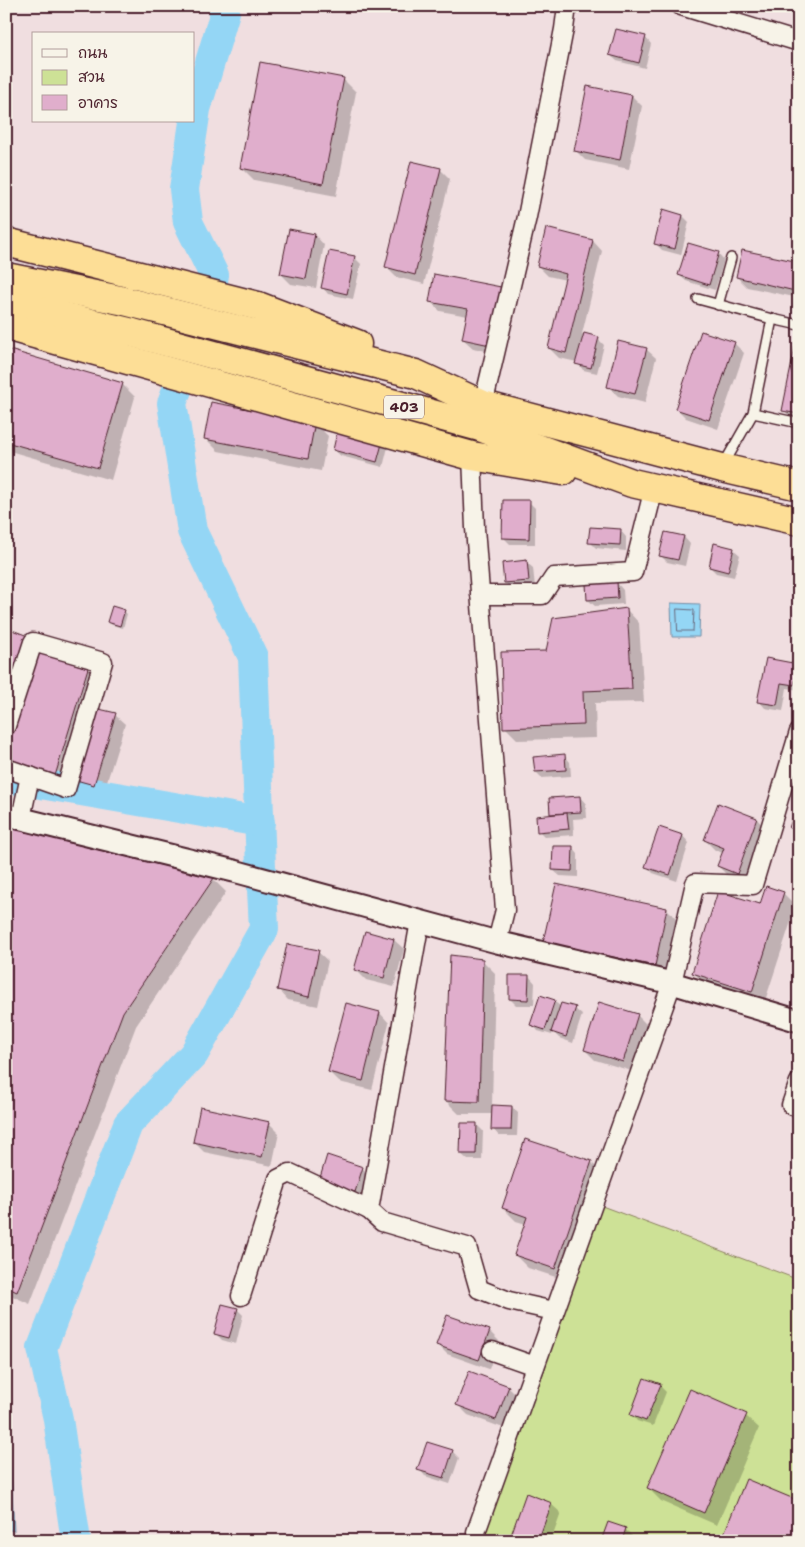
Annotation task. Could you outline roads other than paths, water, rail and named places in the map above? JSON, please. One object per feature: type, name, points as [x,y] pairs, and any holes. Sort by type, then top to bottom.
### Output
[{"type":"highway","points":[[6,242],[258,306],[393,358],[409,372]]},
{"type":"highway","points":[[6,264],[257,319],[409,372]]},
{"type":"highway","name":"403","points":[[6,276],[129,302],[409,372],[483,405],[722,468],[799,486]]},
{"type":"highway","name":"403","points":[[6,303],[133,333],[480,428],[643,486],[799,521]]},
{"type":"highway","points":[[6,319],[643,486]]},
{"type":"highway","points":[[6,326],[472,456],[643,486]]},
{"type":"street","points":[[483,405],[527,217],[567,6]]},
{"type":"street","points":[[681,6],[799,42]]},
{"type":"street","points":[[472,456],[480,595],[505,910],[497,942]]},
{"type":"street","points":[[480,595],[542,595],[554,577],[633,572],[643,486]]},
{"type":"street","points":[[6,726],[33,642],[103,662],[66,789],[28,785],[6,768]]},
{"type":"street","points":[[478,1541],[476,1532],[672,983],[695,883],[753,885],[799,732]]},
{"type":"street","points":[[28,785],[14,817],[234,871],[497,942],[672,983],[799,1021]]},
{"type":"street","points":[[370,1210],[420,921]]},
{"type":"street","points":[[799,1082],[791,1105],[799,1108]]},
{"type":"street","points":[[241,1296],[278,1179],[290,1173],[370,1210],[382,1222],[467,1247],[479,1288],[509,1301],[554,1311]]},
{"type":"street","points":[[492,1351],[535,1366]]},
{"type":"lane","points":[[718,305],[731,258]]},
{"type":"lane","points":[[698,299],[799,325]]},
{"type":"lane","points":[[722,468],[753,413],[772,319]]},
{"type":"lane","points":[[753,413],[799,422]]},
{"type":"water","points":[[671,603],[700,604],[699,637],[672,637]]},
{"type":"water","points":[[6,1428],[9,1429],[14,1531],[6,1529]]},
{"type":"waterway","points":[[195,116],[225,12],[223,6]]},
{"type":"waterway","points":[[194,122],[184,189],[188,222],[214,275],[208,309]]},
{"type":"waterway","points":[[189,358],[172,403],[192,531],[253,657],[261,867]]},
{"type":"waterway","points":[[6,778],[260,822]]},
{"type":"waterway","points":[[76,1541],[58,1419],[42,1348],[128,1124],[194,1054],[264,929],[262,889]]}]
